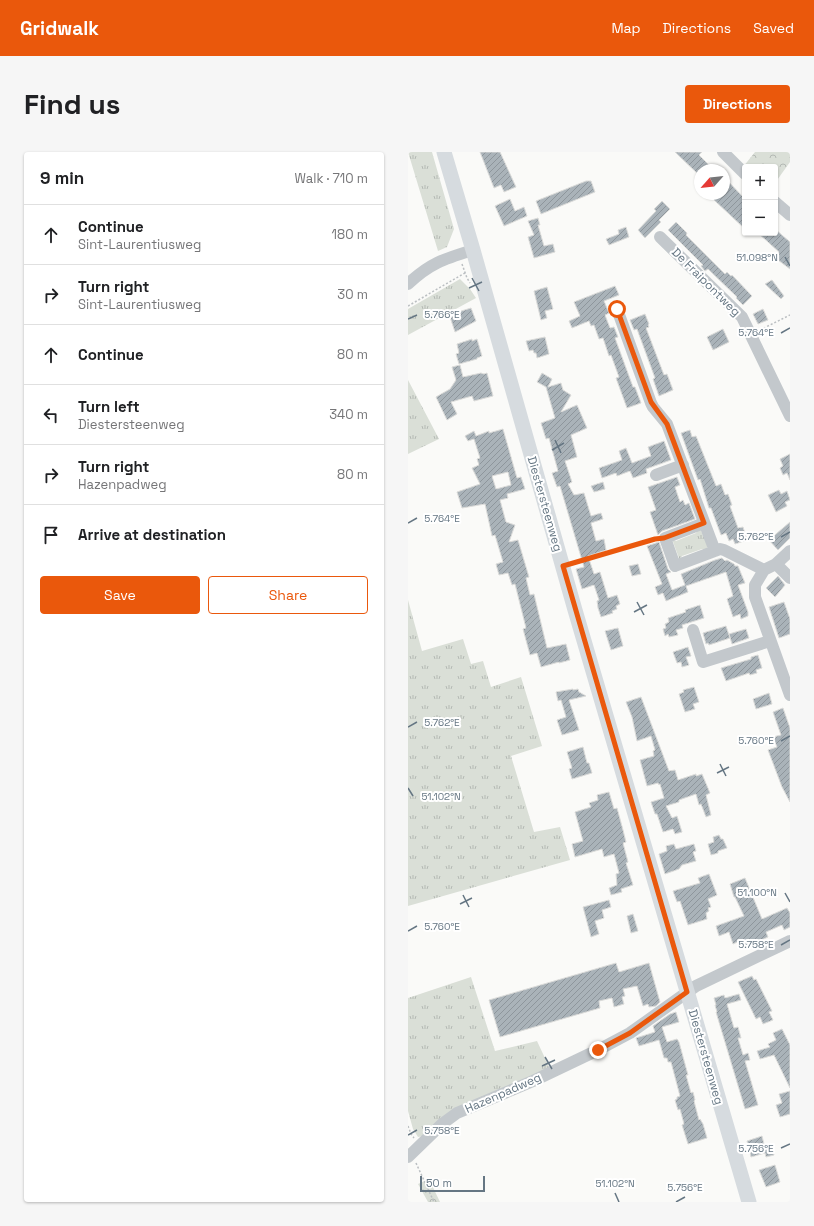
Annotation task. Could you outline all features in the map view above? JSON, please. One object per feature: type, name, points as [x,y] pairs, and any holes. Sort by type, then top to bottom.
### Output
[{"type":"main road","name":"Diestersteenweg","points":[[444,152],[563,566],[749,1202]]},
{"type":"street","points":[[723,152],[742,171]]},
{"type":"street","points":[[778,205],[790,215]]},
{"type":"street","name":"De Fraipontweg","points":[[660,237],[740,315],[751,334],[790,416]]},
{"type":"street","points":[[408,284],[429,266],[473,250]]},
{"type":"street","points":[[617,309],[651,402],[667,424],[715,551]]},
{"type":"street","points":[[656,475],[683,465]]},
{"type":"street","points":[[704,523],[664,538],[675,566],[720,549],[764,570]]},
{"type":"street","points":[[790,551],[776,564],[764,570],[755,585],[754,590],[770,641],[790,695]]},
{"type":"street","points":[[776,564],[790,578]]},
{"type":"street","points":[[693,630],[703,662],[770,641]]},
{"type":"street","name":"Hazenpadweg","points":[[413,1152],[442,1124],[457,1113],[532,1081],[598,1050],[630,1033],[696,986],[790,941]]},
{"type":"path","points":[[408,306],[470,271]]},
{"type":"path","points":[[751,334],[790,316]]},
{"type":"path","points":[[563,566],[655,539],[664,538]]},
{"type":"path","points":[[408,1126],[413,1152],[434,1202]]},
{"type":"green space","points":[[408,152],[432,152],[454,229],[447,247],[438,251]]},
{"type":"green space","points":[[755,152],[790,152],[790,162],[778,179],[778,164],[745,164]]},
{"type":"green space","points":[[460,279],[470,289],[476,298],[408,335],[408,309]]},
{"type":"green space","points":[[408,380],[439,439],[408,454]]},
{"type":"green space","points":[[698,529],[700,529],[708,545],[706,551],[702,549],[682,556],[680,561],[672,539],[676,541],[696,533]]},
{"type":"green space","points":[[408,600],[422,651],[463,639],[471,664],[483,661],[491,687],[521,677],[542,746],[511,756],[534,832],[560,827],[570,860],[408,906]]},
{"type":"green space","points":[[471,977],[495,1051],[537,1041],[551,1071],[423,1136],[418,1137],[413,1129],[408,1111],[408,998]]},
{"type":"green space","points":[[429,1179],[440,1202],[428,1202],[418,1184]]},
{"type":"building","points":[[480,152],[500,152],[516,187],[504,192],[501,185],[494,188]]},
{"type":"building","points":[[675,152],[702,152],[699,155],[708,164],[694,164],[694,170]]},
{"type":"building","points":[[586,181],[591,181],[595,192],[541,214],[536,201]]},
{"type":"building","points":[[730,183],[742,196],[742,226],[714,200],[730,200]]},
{"type":"building","points":[[510,199],[515,211],[524,207],[527,216],[504,226],[495,206]]},
{"type":"building","points":[[662,201],[670,209],[659,220],[661,222],[645,238],[638,230],[656,211],[654,209]]},
{"type":"building","points":[[538,218],[540,225],[538,225],[544,246],[553,244],[555,252],[534,258],[528,237],[534,235],[528,221]]},
{"type":"building","points":[[676,222],[687,233],[686,235],[725,274],[727,272],[731,276],[732,275],[752,296],[743,305],[736,298],[737,297],[708,269],[705,271],[701,266],[703,265],[668,230]]},
{"type":"building","points":[[626,227],[629,237],[609,245],[606,239],[619,234],[618,230]]},
{"type":"building","points":[[778,232],[790,242],[790,269],[774,257],[779,252],[761,236],[778,236]]},
{"type":"building","points":[[772,280],[784,296],[781,299],[765,284]]},
{"type":"building","points":[[615,286],[619,295],[604,301],[609,313],[605,315],[610,328],[614,327],[618,337],[615,338],[633,387],[635,387],[641,403],[627,408],[616,378],[619,377],[611,355],[609,356],[603,338],[599,339],[594,325],[591,326],[589,321],[572,328],[569,321],[580,316],[574,302]]},
{"type":"building","points":[[547,287],[553,309],[545,311],[547,318],[541,320],[534,291]]},
{"type":"building","points":[[471,308],[476,321],[455,332],[450,317],[456,315],[455,313]]},
{"type":"building","points":[[763,309],[768,320],[758,324],[753,314]]},
{"type":"building","points":[[645,314],[649,324],[649,327],[646,328],[664,375],[667,374],[673,390],[659,396],[653,379],[655,378],[637,329],[634,330],[630,320]]},
{"type":"building","points":[[723,329],[729,342],[713,350],[707,337]]},
{"type":"building","points":[[545,337],[549,354],[537,358],[536,353],[534,353],[533,350],[529,351],[526,341]]},
{"type":"building","points":[[472,339],[472,341],[477,339],[482,356],[459,364],[456,354],[459,353],[457,344]]},
{"type":"building","points":[[460,365],[463,377],[487,373],[493,396],[474,401],[472,396],[451,402],[457,414],[447,420],[436,397],[450,389],[456,380],[452,367]]},
{"type":"building","points":[[542,373],[552,379],[548,387],[561,383],[563,390],[571,395],[561,412],[577,405],[587,428],[571,435],[577,457],[565,461],[572,482],[568,484],[574,495],[584,493],[591,516],[601,513],[603,519],[591,523],[596,541],[604,539],[606,550],[588,556],[594,574],[600,572],[608,598],[617,595],[620,604],[616,606],[617,609],[612,611],[613,613],[601,617],[597,601],[599,600],[594,585],[582,589],[576,569],[584,567],[560,486],[557,487],[552,473],[558,471],[549,438],[546,439],[541,423],[555,418],[546,387],[537,382]]},
{"type":"building","points":[[503,429],[517,478],[521,477],[525,489],[507,494],[508,498],[500,500],[506,522],[515,525],[509,542],[518,540],[529,577],[526,578],[530,595],[534,594],[547,648],[566,644],[570,660],[541,667],[537,653],[530,655],[523,629],[526,628],[515,584],[512,585],[508,573],[499,575],[496,564],[503,562],[495,535],[492,536],[485,504],[462,508],[457,492],[480,484],[472,468],[479,465],[477,459],[480,458],[474,439],[468,441],[465,436],[474,431],[476,436],[489,431],[489,433]],"holes":[[[508,472],[511,485],[496,489],[492,476]]]},
{"type":"building","points":[[690,430],[692,437],[696,436],[716,486],[721,484],[725,495],[728,494],[732,505],[730,506],[738,528],[743,527],[747,540],[735,544],[733,539],[729,541],[726,533],[721,535],[711,508],[709,508],[700,479],[698,480],[681,433]]},
{"type":"building","points":[[664,441],[671,460],[646,469],[647,473],[633,478],[630,471],[617,476],[616,473],[602,478],[599,468],[622,460],[619,451],[626,448],[632,463],[651,456],[648,447]]},
{"type":"building","points":[[790,454],[790,480],[787,473],[783,475],[780,468],[783,466],[780,459]]},
{"type":"building","points":[[677,477],[680,485],[675,487],[680,502],[683,500],[685,505],[689,503],[695,519],[662,531],[658,535],[650,512],[656,510],[648,487]]},
{"type":"building","points":[[603,482],[605,489],[594,492],[591,486]]},
{"type":"building","points":[[779,490],[781,494],[787,491],[790,500],[785,502],[787,506],[776,512],[768,495]]},
{"type":"building","points":[[790,522],[790,538],[778,550],[769,540]]},
{"type":"building","points":[[659,542],[668,569],[671,572],[666,574],[672,590],[685,585],[681,574],[715,560],[722,558],[735,566],[738,566],[745,583],[738,585],[748,612],[748,616],[741,619],[740,614],[733,617],[727,599],[733,596],[726,572],[686,586],[688,592],[666,601],[663,593],[658,595],[655,587],[662,584],[647,546]]},
{"type":"building","points":[[638,564],[641,574],[632,576],[629,566]]},
{"type":"building","points":[[778,576],[785,585],[775,597],[766,588]]},
{"type":"building","points":[[784,602],[790,619],[790,634],[779,638],[769,607]]},
{"type":"building","points":[[700,605],[704,618],[682,625],[683,628],[676,630],[678,635],[669,637],[668,634],[665,636],[663,629],[666,628],[665,624],[669,622],[668,618],[686,612],[685,610]]},
{"type":"building","points":[[726,626],[730,638],[709,645],[708,643],[706,644],[703,633]]},
{"type":"building","points":[[618,628],[623,646],[611,650],[605,631]]},
{"type":"building","points":[[746,629],[749,638],[732,644],[729,634]]},
{"type":"building","points":[[688,647],[691,656],[686,657],[689,665],[682,667],[681,662],[677,663],[673,652]]},
{"type":"building","points":[[758,655],[762,668],[756,670],[757,673],[750,675],[749,673],[726,681],[721,668],[751,659],[751,657]]},
{"type":"building","points":[[694,687],[699,702],[693,704],[695,709],[685,712],[679,694],[684,692],[683,690]]},
{"type":"building","points":[[578,689],[579,692],[586,696],[569,700],[579,730],[562,735],[557,720],[566,717],[561,700],[558,701],[556,692]]},
{"type":"building","points":[[769,693],[772,704],[756,709],[753,699]]},
{"type":"building","points":[[641,697],[669,771],[675,770],[678,780],[696,774],[696,776],[702,774],[710,793],[706,795],[711,815],[706,817],[701,804],[699,805],[696,794],[666,806],[672,818],[677,816],[682,832],[675,834],[673,829],[663,832],[651,802],[664,798],[660,784],[659,785],[658,783],[647,786],[640,760],[654,756],[653,751],[655,750],[651,736],[637,741],[632,717],[626,702]]},
{"type":"building","points":[[783,708],[790,728],[790,802],[782,787],[768,750],[777,747],[773,737],[781,735],[773,712]]},
{"type":"building","points":[[583,747],[587,763],[589,763],[592,773],[572,779],[569,769],[572,768],[567,752]]},
{"type":"building","points":[[609,792],[614,809],[617,808],[623,830],[626,842],[623,843],[628,862],[626,863],[633,885],[621,889],[622,892],[611,895],[609,888],[617,885],[616,874],[619,873],[614,854],[604,857],[602,849],[575,857],[572,844],[583,841],[575,812],[591,807],[589,803],[598,800],[597,795]]},
{"type":"building","points":[[719,835],[721,839],[723,839],[727,848],[711,855],[708,844],[714,842],[713,837]]},
{"type":"building","points":[[674,844],[676,849],[694,844],[696,851],[693,852],[696,861],[682,865],[679,869],[665,874],[659,854],[667,851],[666,846]]},
{"type":"building","points":[[709,874],[717,895],[708,899],[711,907],[708,908],[709,911],[706,913],[707,919],[688,925],[680,901],[677,902],[673,891],[700,883],[698,878]]},
{"type":"building","points":[[745,878],[762,919],[787,908],[790,913],[790,927],[784,930],[782,925],[766,932],[768,937],[746,947],[742,940],[733,944],[729,932],[719,936],[716,926],[744,916],[734,897],[730,884]]},
{"type":"building","points":[[609,900],[611,907],[602,910],[604,918],[595,921],[599,934],[591,937],[583,907]]},
{"type":"building","points":[[633,914],[638,931],[631,933],[627,916]]},
{"type":"building","points":[[616,963],[619,972],[649,963],[660,1002],[656,1006],[649,1007],[648,1004],[643,1006],[637,986],[623,989],[625,996],[622,997],[624,1004],[614,1007],[612,998],[599,1001],[600,1008],[500,1037],[489,1000]]},
{"type":"building","points":[[752,976],[754,980],[756,979],[772,1011],[769,1012],[773,1020],[763,1024],[760,1017],[756,1019],[738,982]]},
{"type":"building","points":[[739,994],[741,1000],[727,1004],[734,1028],[738,1027],[741,1038],[738,1038],[743,1055],[748,1053],[750,1060],[745,1061],[758,1105],[745,1109],[716,1012],[714,998],[724,995],[725,998]]},
{"type":"building","points":[[676,1012],[679,1022],[662,1027],[667,1042],[677,1039],[679,1042],[688,1075],[686,1075],[691,1093],[693,1092],[699,1120],[700,1119],[703,1124],[707,1138],[688,1144],[682,1125],[684,1124],[680,1109],[678,1110],[675,1100],[680,1096],[671,1062],[668,1062],[667,1058],[664,1058],[659,1040],[639,1046],[636,1038],[655,1032],[653,1026],[670,1014]]},
{"type":"building","points":[[782,1029],[790,1045],[790,1088],[774,1055],[760,1059],[757,1051],[770,1047],[768,1044],[776,1040],[773,1033]]},
{"type":"building","points":[[790,1091],[790,1114],[780,1117],[776,1105],[782,1103],[779,1094]]},
{"type":"building","points":[[762,1136],[765,1148],[771,1146],[774,1155],[766,1157],[765,1153],[751,1157],[747,1141]]},
{"type":"building","points":[[775,1165],[780,1182],[766,1187],[759,1170]]},
{"type":"route","points":[[598,1050],[630,1033],[687,992],[563,566],[655,539],[664,538],[704,523],[667,424],[653,407],[617,309]]}]
